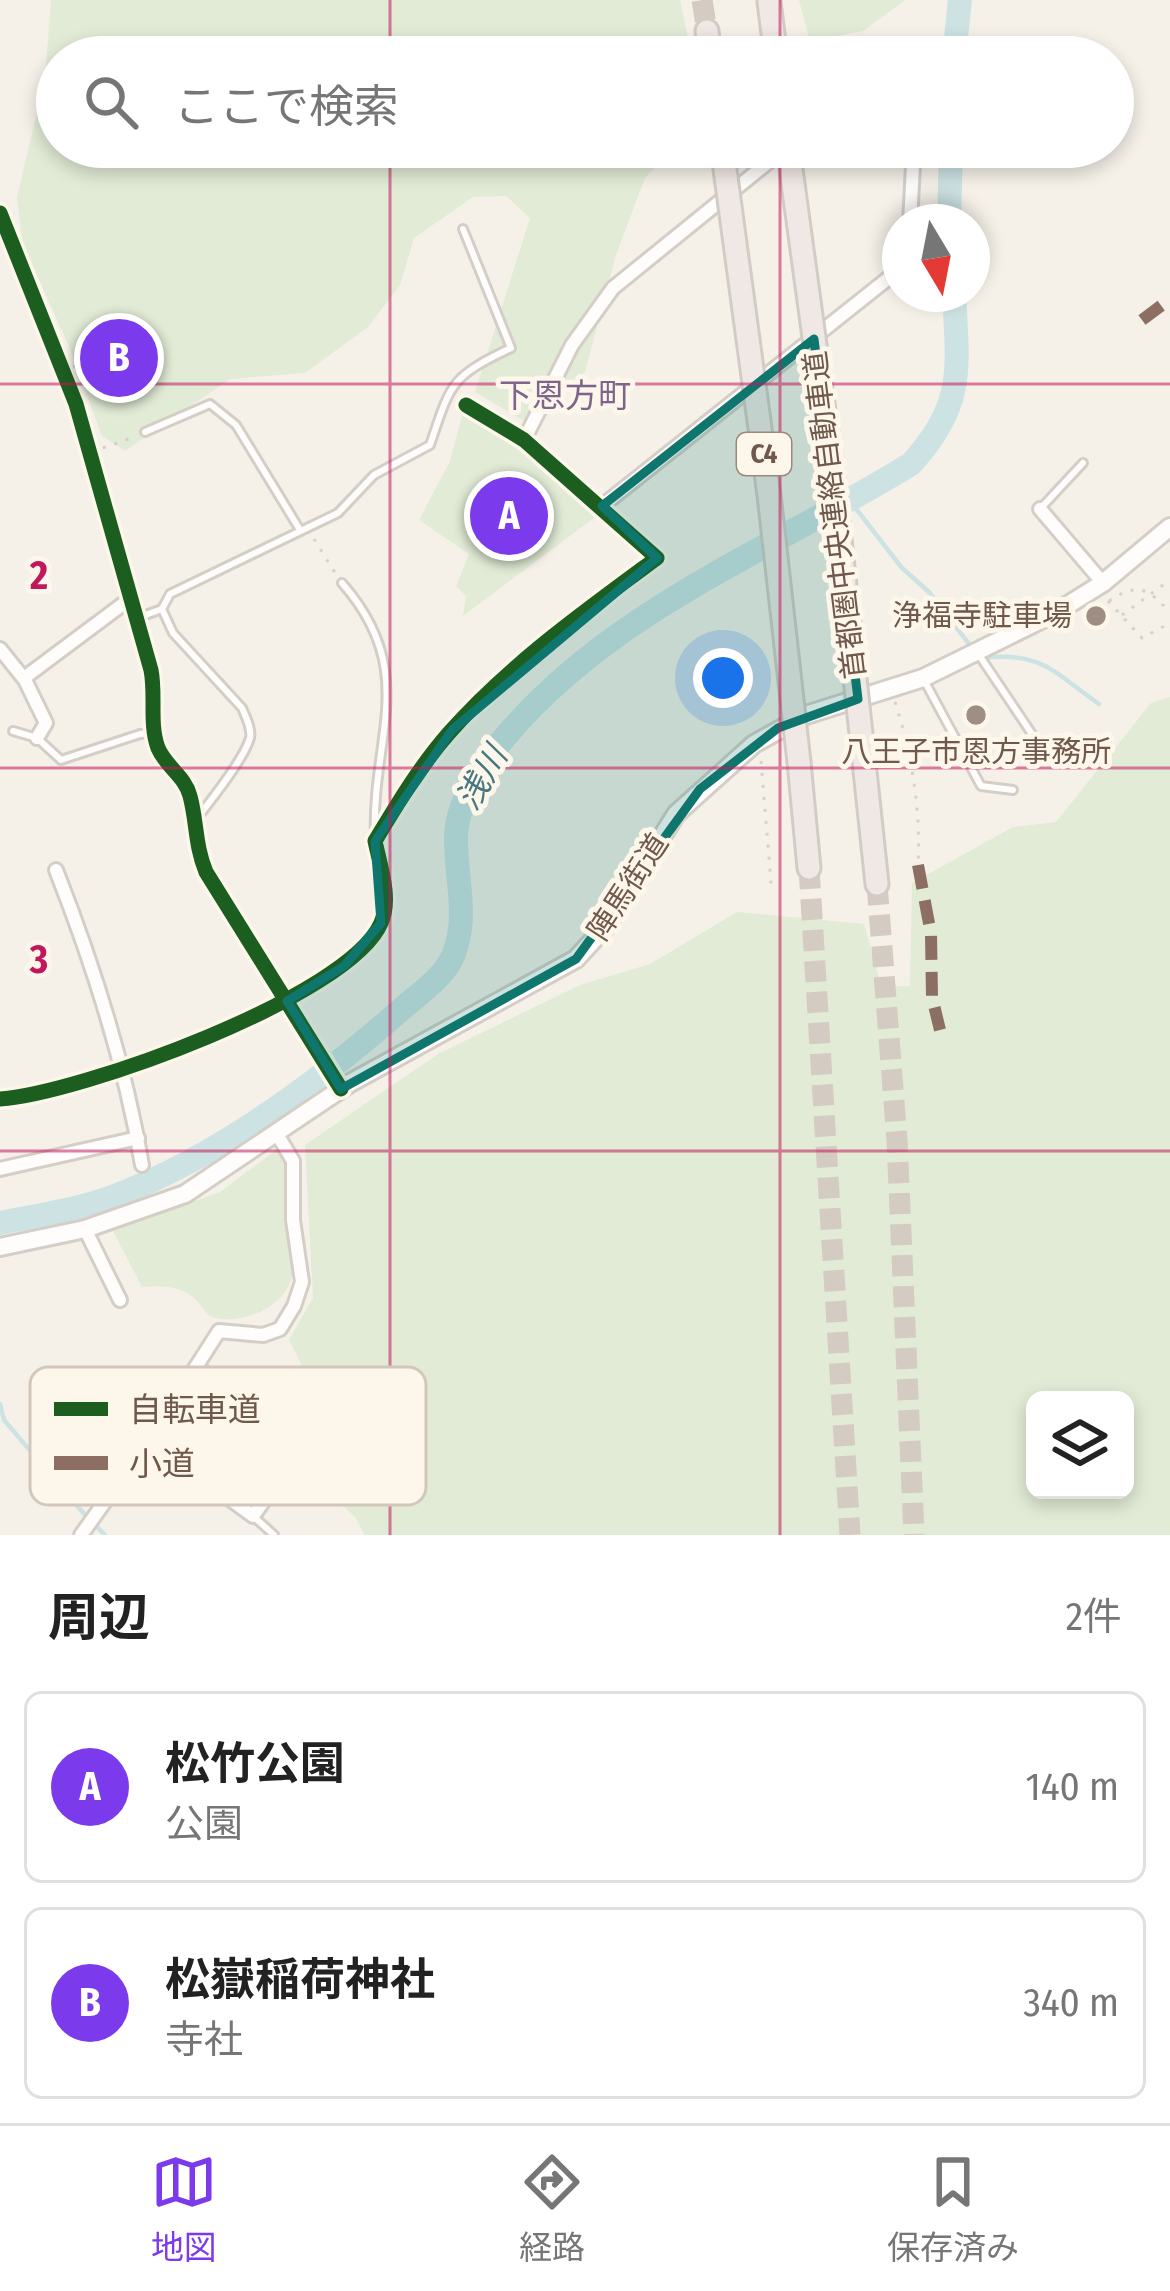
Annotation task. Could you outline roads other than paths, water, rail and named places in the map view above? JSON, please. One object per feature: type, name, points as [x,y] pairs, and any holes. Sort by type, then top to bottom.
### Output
[{"type":"highway","points":[[769,2],[773,36]]},
{"type":"highway","points":[[707,31],[708,36]]},
{"type":"highway","name":"C4","points":[[725,168],[769,495],[809,868]]},
{"type":"highway","name":"首都圏中央連絡自動車道","points":[[791,168],[834,484],[877,884]]},
{"type":"main road","name":"陣馬街道","points":[[0,1247],[85,1229],[184,1194],[277,1134],[338,1085],[576,959],[608,924],[676,814],[754,744],[806,715],[923,679],[1055,613],[1103,583],[1170,527]]},
{"type":"street","points":[[524,440],[572,345],[613,288],[762,168]]},
{"type":"street","points":[[911,204],[913,168]]},
{"type":"street","points":[[0,213],[9,244],[65,369],[137,618],[155,692],[154,733],[166,762],[184,779],[196,850],[338,1085]]},
{"type":"street","points":[[602,506],[882,283]]},
{"type":"street","points":[[0,1100],[121,1068],[238,1025],[344,966],[381,923],[385,894],[375,841],[415,776],[452,730],[562,628],[657,558],[524,440],[466,405]]},
{"type":"street","points":[[1040,508],[1103,583]]},
{"type":"street","points":[[24,678],[131,598]]},
{"type":"street","points":[[0,649],[24,678],[46,723],[37,738]]},
{"type":"street","points":[[56,870],[121,1068],[142,1165]]},
{"type":"street","points":[[196,1367],[220,1331],[263,1334],[280,1329],[298,1294],[302,1282],[293,1220],[293,1161],[277,1134]]},
{"type":"street","points":[[0,1169],[138,1138]]},
{"type":"street","points":[[85,1229],[120,1300]]},
{"type":"street","points":[[81,1535],[102,1505]]},
{"type":"street","points":[[238,1505],[253,1516],[261,1505]]},
{"type":"lane","points":[[137,618],[162,609],[170,594],[338,513],[374,476],[430,445],[456,379],[511,348],[463,230]]},
{"type":"lane","points":[[145,432],[210,404],[236,425],[303,528]]},
{"type":"lane","points":[[1040,508],[1083,463]]},
{"type":"lane","points":[[342,583],[366,610],[384,660],[388,701],[375,841]]},
{"type":"lane","points":[[162,609],[173,634],[242,708],[249,723],[250,738],[220,789],[194,821]]},
{"type":"lane","points":[[977,652],[1042,748]]},
{"type":"lane","points":[[923,679],[981,785],[1013,790]]},
{"type":"lane","points":[[13,731],[37,738],[61,760],[154,733]]},
{"type":"lane","points":[[253,1516],[274,1535]]},
{"type":"waterway","name":"浅川","points":[[956,36],[960,0]]},
{"type":"waterway","name":"浅川","points":[[949,204],[950,168]]},
{"type":"waterway","name":"浅川","points":[[0,1223],[101,1201],[192,1160],[303,1089],[438,978],[453,956],[460,927],[456,840],[460,812],[488,758],[548,691],[645,617],[911,464],[929,443],[949,404],[956,366],[955,312]]},
{"type":"waterway","points":[[850,501],[969,644]]},
{"type":"waterway","points":[[983,658],[1035,662],[1099,704]]},
{"type":"waterway","points":[[0,1404],[4,1420],[30,1450]]},
{"type":"waterway","points":[[76,1505],[85,1515]]},
{"type":"waterway","points":[[97,1527],[105,1535]]},
{"type":"tunnel","points":[[702,0],[707,31]]},
{"type":"tunnel","points":[[809,868],[850,1535]]},
{"type":"tunnel","points":[[877,884],[897,1140],[914,1535]]},
{"type":"place","name":"松嶽稲荷神社","points":[[119,358]]},
{"type":"place","name":"松竹公園","points":[[509,516]]},
{"type":"place","name":"浄福寺駐車場","points":[[1096,616]]},
{"type":"place","name":"八王子市恩方事務所","points":[[976,715]]},
{"type":"district","name":"下恩方町","points":[[565,396]]}]
